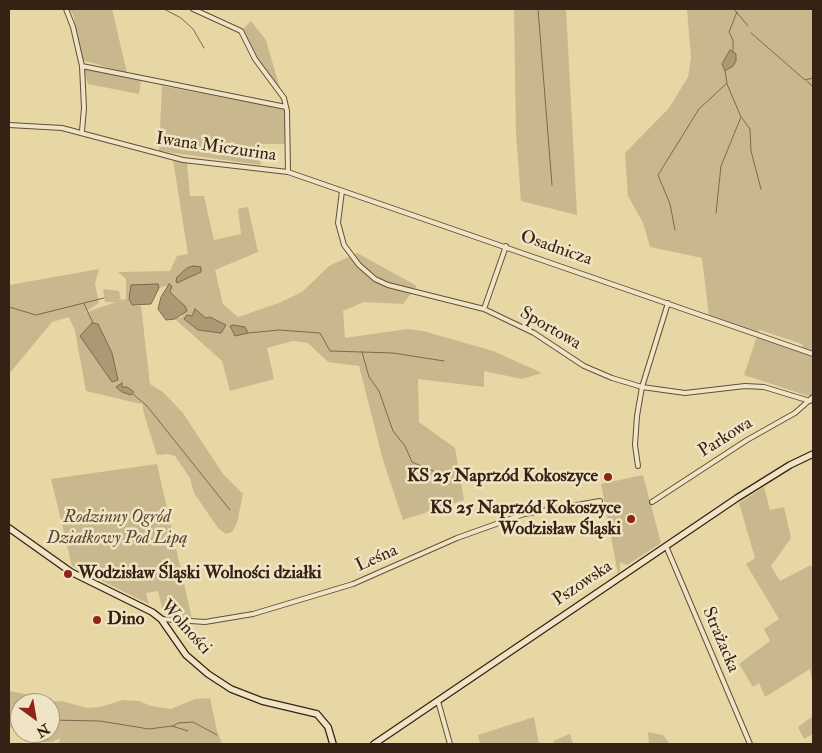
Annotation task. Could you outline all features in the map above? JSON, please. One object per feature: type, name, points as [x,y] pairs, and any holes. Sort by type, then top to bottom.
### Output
[{"type":"main road","name":"Pszowska","points":[[374,744],[381,742],[438,701],[765,480],[813,454]]},
{"type":"main road","name":"Wolności","points":[[9,528],[71,572],[144,606],[161,619],[186,654],[208,674],[231,689],[262,701],[317,714],[328,727],[332,744]]},
{"type":"street","points":[[66,9],[73,28],[82,66],[84,108],[82,131]]},
{"type":"street","points":[[193,9],[241,31],[255,59],[284,98],[286,106],[288,172]]},
{"type":"street","points":[[82,66],[286,106]]},
{"type":"street","name":"Iwana Miczurina","points":[[9,125],[41,125],[82,131],[150,153],[183,160],[288,172]]},
{"type":"street","name":"Osadnicza","points":[[288,172],[813,354]]},
{"type":"street","name":"Sportowa","points":[[342,191],[338,223],[344,245],[359,265],[375,279],[401,288],[484,309],[534,333],[584,366],[612,378],[642,387],[685,392],[745,386],[764,387],[812,399]]},
{"type":"street","points":[[484,309],[506,246]]},
{"type":"street","points":[[638,466],[636,445],[637,416],[642,387],[668,303]]},
{"type":"street","name":"Parkowa","points":[[652,502],[747,440],[795,413],[812,399]]},
{"type":"street","name":"Leśna","points":[[161,619],[205,622],[253,614],[353,584],[456,538],[524,514],[600,501]]},
{"type":"street","name":"Strażacka","points":[[666,546],[750,744]]},
{"type":"street","points":[[438,701],[450,744]]},
{"type":"green space","points":[[69,9],[112,9],[127,73],[82,60],[73,14]]},
{"type":"green space","points":[[514,9],[566,9],[577,215],[521,201],[516,133]]},
{"type":"green space","points":[[687,9],[813,9],[813,351],[803,348],[802,344],[760,330],[758,332],[709,317],[702,258],[650,247],[643,223],[628,196],[625,153],[669,108],[688,77],[691,58]]},
{"type":"green space","points":[[251,21],[266,40],[281,92],[259,62],[242,30]]},
{"type":"green space","points":[[87,68],[141,81],[139,94],[88,84],[84,71]]},
{"type":"green space","points":[[162,86],[284,109],[285,144],[259,144],[261,165],[159,151]]},
{"type":"green space","points":[[173,160],[187,163],[190,196],[204,196],[214,240],[241,234],[238,209],[248,207],[258,252],[215,270],[223,304],[238,317],[279,303],[302,292],[329,266],[357,253],[417,286],[403,304],[364,302],[343,311],[345,338],[407,329],[423,331],[493,351],[542,373],[522,379],[484,371],[484,387],[418,379],[419,422],[455,448],[464,500],[403,520],[383,460],[359,366],[328,362],[308,343],[293,341],[267,348],[274,379],[230,391],[222,361],[175,319],[182,317],[185,306],[170,292],[171,286],[159,288],[157,284],[129,298],[132,305],[141,306],[150,384],[163,392],[183,413],[223,474],[243,494],[237,523],[232,532],[226,534],[218,528],[194,493],[190,478],[175,456],[167,454],[157,455],[142,402],[141,404],[86,391],[75,331],[69,317],[52,322],[9,374],[9,285],[99,269],[95,283],[99,303],[84,313],[116,302],[105,302],[103,289],[119,291],[121,300],[126,299],[126,279],[118,272],[170,271],[177,256],[188,254]],"holes":[[[195,309],[206,318],[210,317],[226,325],[198,330],[184,319],[187,315],[192,316]]]},
{"type":"green space","points":[[757,336],[813,356],[813,393],[811,397],[744,375]]},
{"type":"green space","name":"Rodzinny Ogród Działkowy Pod Lipą","points":[[157,464],[192,619],[175,618],[163,612],[158,591],[146,593],[149,604],[72,566],[51,479]]},
{"type":"green space","name":"KS 25 Naprzód Kokoszyce Wodzisław Śląski","points":[[643,475],[661,543],[627,565],[620,562],[618,574],[601,484]]},
{"type":"green space","points":[[764,487],[770,510],[784,507],[791,538],[771,566],[780,581],[811,565],[813,568],[813,686],[810,669],[765,697],[759,683],[753,687],[739,664],[770,641],[764,629],[779,619],[746,564],[755,558],[739,503]]},
{"type":"green space","points":[[9,691],[20,693],[10,693],[9,726]]},
{"type":"green space","points":[[210,698],[217,731],[222,744],[59,744],[60,701],[87,708],[100,707],[123,700],[139,701],[151,706],[171,709],[195,699]]},
{"type":"green space","points":[[813,716],[813,734],[804,739],[798,727]]},
{"type":"green space","points":[[534,717],[539,744],[480,744],[478,735]]},
{"type":"green space","points":[[648,732],[663,735],[670,744],[649,744]]},
{"type":"green space","points":[[570,734],[573,744],[554,744],[553,741]]},
{"type":"shaded area","points":[[730,50],[736,54],[736,61],[733,66],[725,71],[722,64]]},
{"type":"shaded area","points":[[193,266],[201,267],[201,272],[177,283],[177,277],[187,268]]},
{"type":"shaded area","points":[[158,284],[159,288],[151,304],[132,305],[129,299],[131,285]]},
{"type":"shaded area","points":[[169,284],[172,286],[170,292],[185,306],[187,311],[175,319],[166,320],[158,309],[161,297]]},
{"type":"shaded area","points":[[195,309],[206,318],[210,317],[226,325],[221,333],[198,330],[184,319],[187,315],[192,316]]},
{"type":"shaded area","points":[[92,323],[98,324],[112,353],[118,380],[112,382],[80,336]]},
{"type":"shaded area","points":[[230,326],[245,327],[248,333],[235,336]]},
{"type":"shaded area","points":[[122,383],[122,387],[127,387],[134,392],[131,395],[122,392],[116,387]]},
{"type":"waterway","points":[[164,9],[181,18],[193,29],[204,48]]},
{"type":"waterway","points":[[538,9],[552,185]]},
{"type":"waterway","points":[[734,9],[748,26]]},
{"type":"waterway","points":[[733,51],[733,40],[729,32],[737,12]]},
{"type":"waterway","points":[[751,33],[805,80],[813,78]]},
{"type":"waterway","points":[[675,230],[670,204],[658,175],[699,109],[727,83],[725,71]]},
{"type":"waterway","points":[[807,81],[813,87]]},
{"type":"waterway","points":[[716,213],[721,166],[741,117],[727,84]]},
{"type":"waterway","points":[[742,118],[750,129],[751,151],[761,189]]},
{"type":"waterway","points":[[9,307],[36,315],[104,298]]},
{"type":"waterway","points":[[84,304],[93,323]]},
{"type":"waterway","points":[[248,333],[279,330],[320,333],[330,351],[393,353],[444,361]]},
{"type":"waterway","points":[[362,352],[369,377],[379,391],[393,431],[405,446],[412,462],[438,473]]},
{"type":"waterway","points":[[133,394],[147,406],[230,510]]},
{"type":"waterway","points":[[60,720],[100,721],[149,729],[172,726],[188,731]]},
{"type":"waterway","points":[[173,726],[178,723],[193,722],[217,735]]},
{"type":"place","name":"KS 25 Naprzód Kokoszyce","points":[[608,477]]},
{"type":"place","name":"KS 25 Naprzód Kokoszyce Wodzisław Śląski","points":[[631,519]]},
{"type":"place","name":"Wodzisław Śląski Wolności działki","points":[[68,574]]},
{"type":"place","name":"Dino","points":[[97,620]]}]
